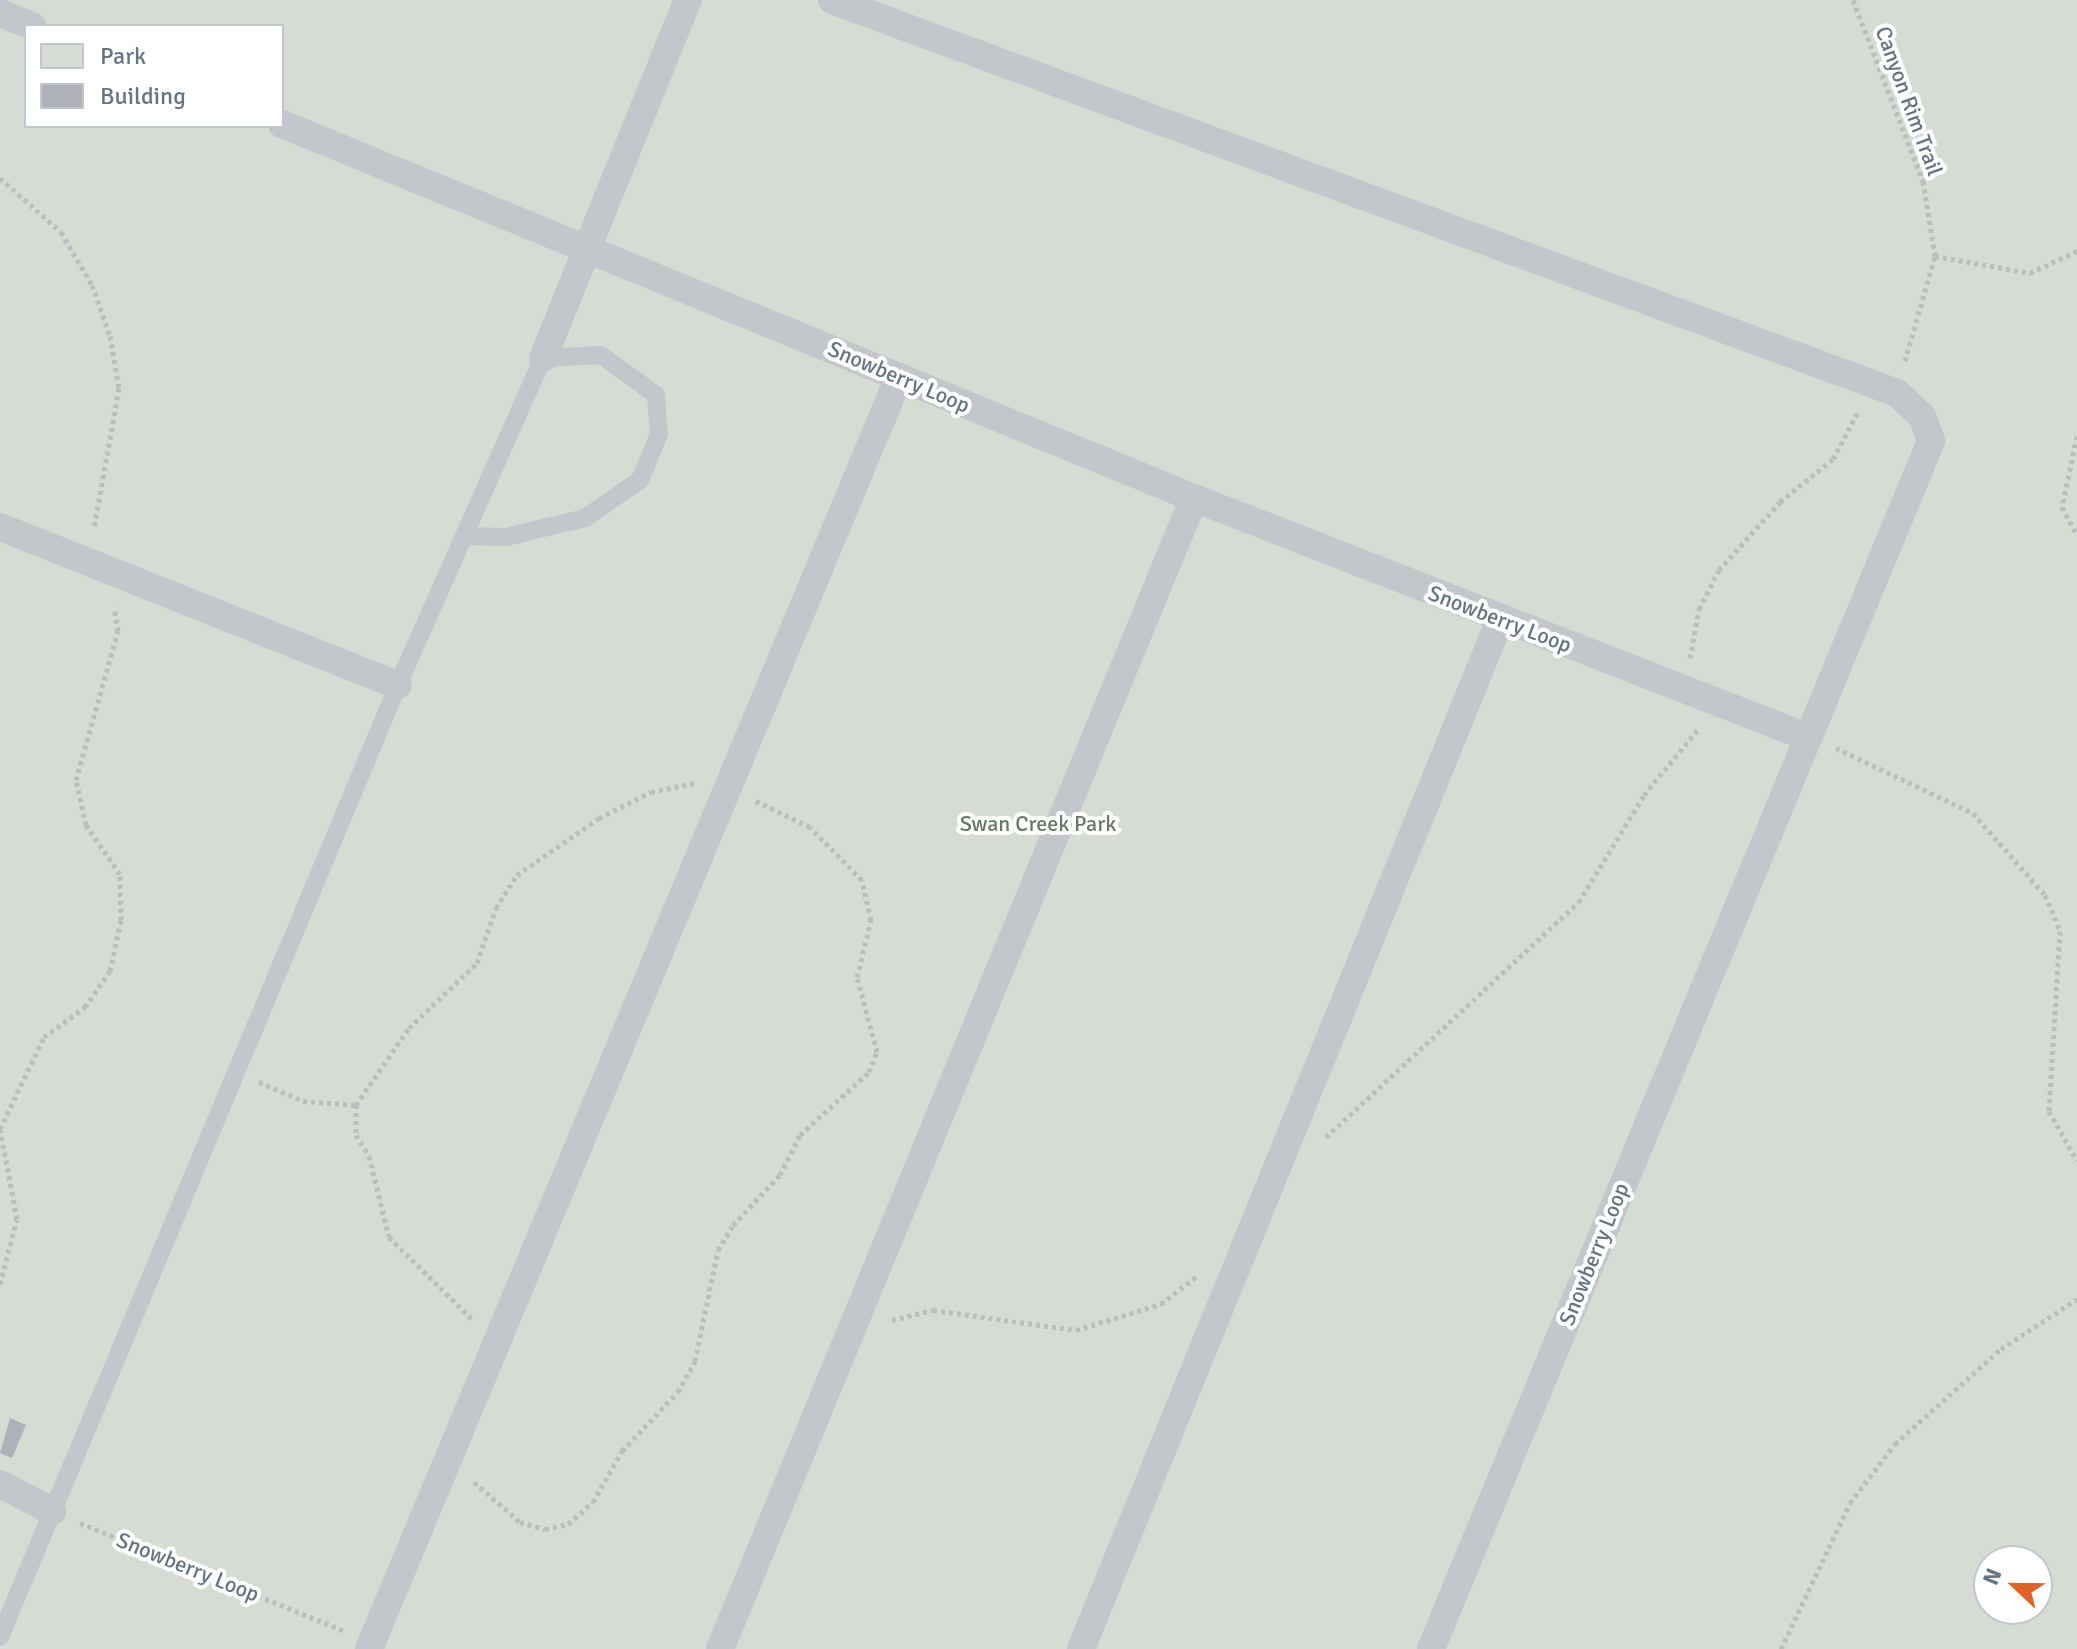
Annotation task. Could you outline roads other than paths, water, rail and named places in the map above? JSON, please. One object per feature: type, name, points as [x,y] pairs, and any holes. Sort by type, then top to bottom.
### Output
[{"type":"street","points":[[543,358],[688,0]]},
{"type":"street","points":[[832,0],[1897,393],[1922,416],[1931,441],[1807,737]]},
{"type":"street","points":[[0,13],[28,24]]},
{"type":"street","name":"Snowberry Loop","points":[[284,125],[589,246],[1194,498],[1500,620],[1807,737],[1431,1649]]},
{"type":"street","points":[[377,1647],[899,377]]},
{"type":"street","points":[[720,1649],[1194,498]]},
{"type":"street","points":[[0,527],[398,685]]},
{"type":"street","points":[[1081,1649],[1500,620]]},
{"type":"street","points":[[0,1484],[52,1511]]},
{"type":"lane","points":[[0,1637],[398,685],[464,536],[543,358],[601,355],[656,395],[659,434],[640,480],[585,518],[506,537],[464,536]]},
{"type":"park label","name":"Swan Creek Park","points":[[1038,824]]}]
